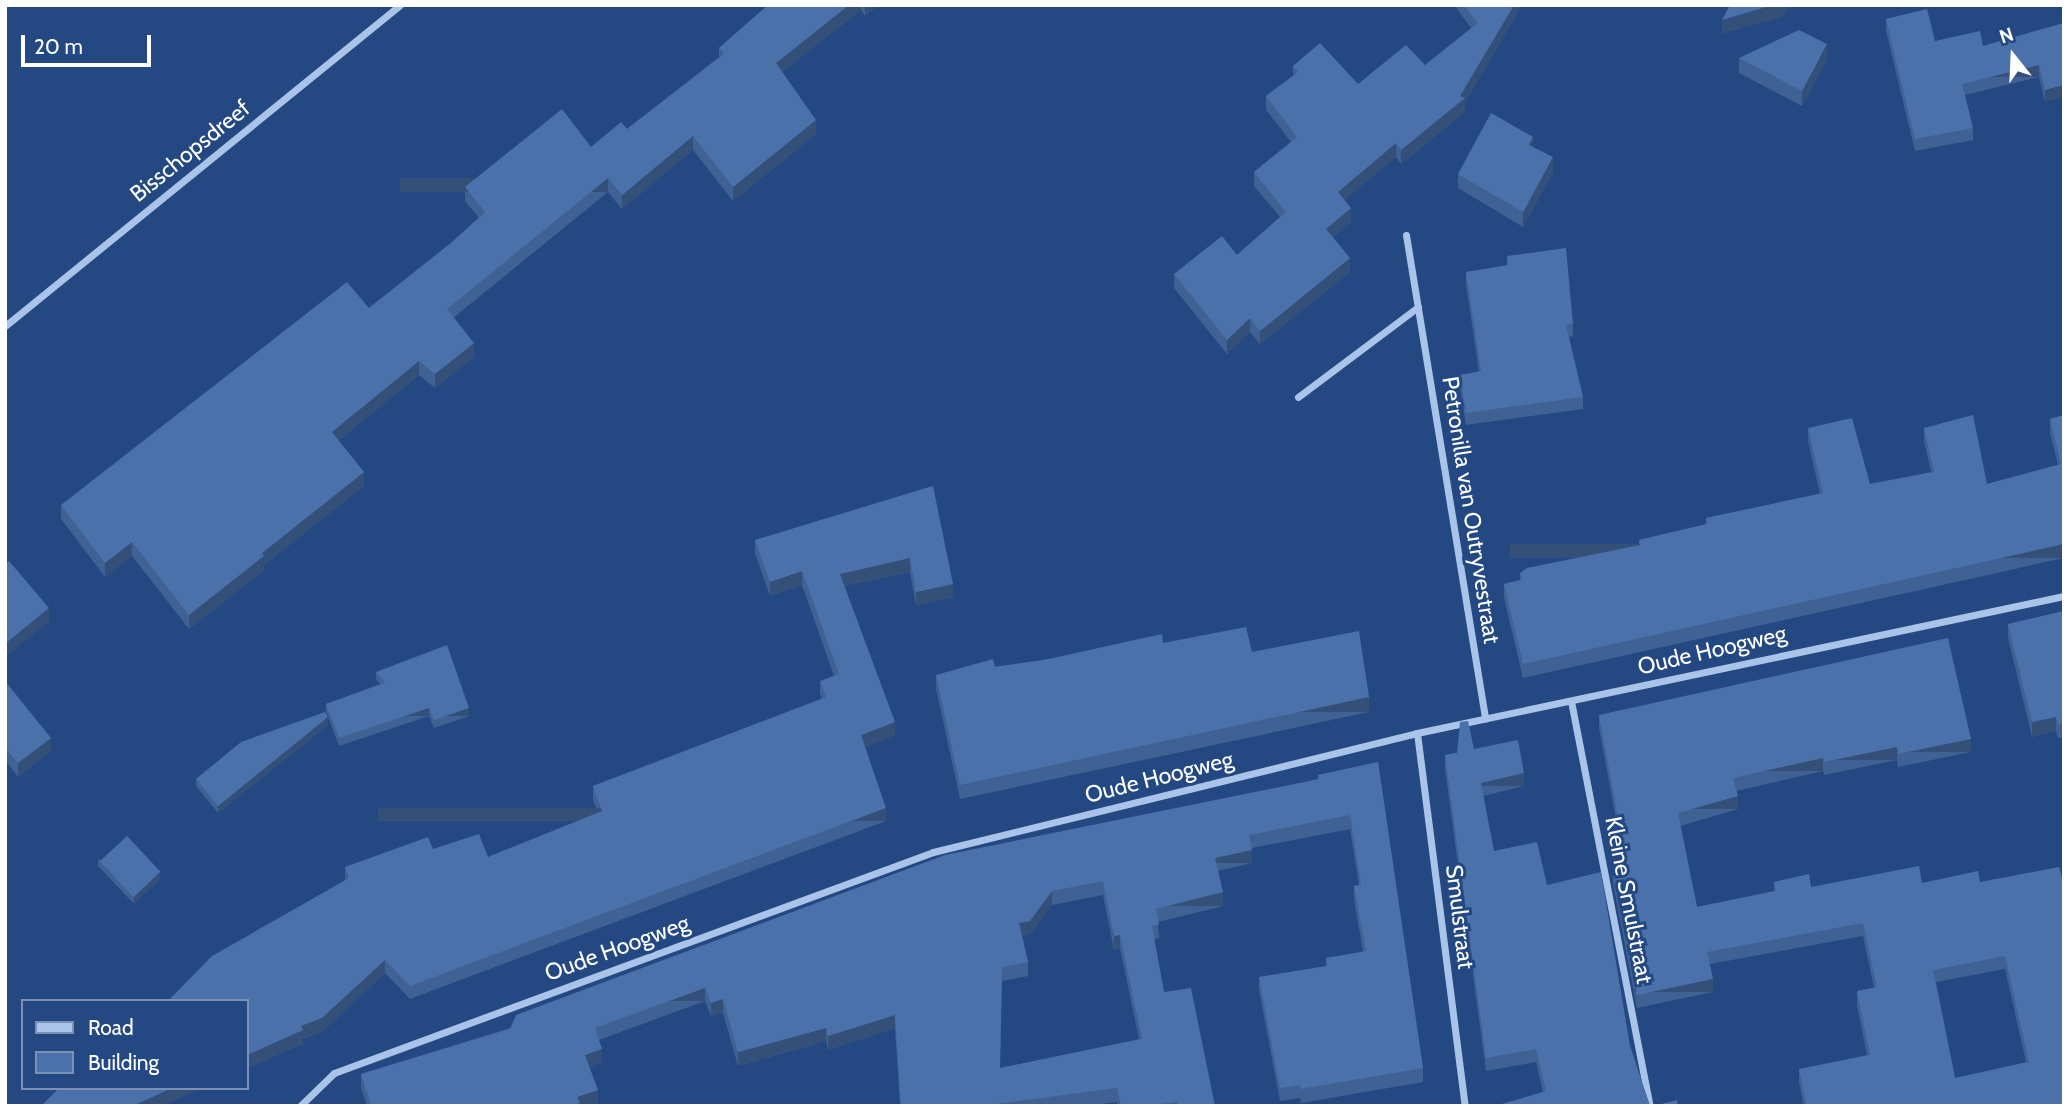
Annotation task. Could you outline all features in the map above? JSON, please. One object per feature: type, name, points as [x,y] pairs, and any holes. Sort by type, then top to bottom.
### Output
[{"type":"street","name":"Bisschopsdreef","points":[[5,326],[400,5]]},
{"type":"street","name":"Petronilla van Outryvestraat","points":[[1406,235],[1485,719]]},
{"type":"street","points":[[1298,397],[1418,307]]},
{"type":"street","name":"Oude Hoogweg","points":[[300,1106],[334,1073],[933,852],[1417,733],[2064,596]]},
{"type":"street","name":"Kleine Smulstraat","points":[[1571,701],[1650,1106]]},
{"type":"street","name":"Smulstraat","points":[[1417,733],[1465,1106]]},
{"type":"building","points":[[768,5],[849,5],[776,63],[816,120],[733,187],[693,136],[622,195],[608,178],[447,309],[474,343],[435,374],[419,361],[332,432],[364,472],[189,615],[132,542],[105,563],[61,505],[347,282],[369,308],[451,243],[485,212],[465,187],[562,109],[591,147],[621,122],[627,129],[724,54],[719,48]]},
{"type":"building","points":[[1464,5],[1514,5],[1460,96],[1465,98],[1401,150],[1396,143],[1338,192],[1351,208],[1326,229],[1350,258],[1260,331],[1250,318],[1227,340],[1174,274],[1222,236],[1237,255],[1286,212],[1254,172],[1297,137],[1266,96],[1298,72],[1293,66],[1320,43],[1358,84],[1406,45],[1425,65],[1478,23]]},
{"type":"building","points":[[1730,5],[1773,5],[1722,20]]},
{"type":"building","points":[[1927,9],[1935,41],[1980,31],[1983,46],[2064,23],[2064,85],[2045,90],[2039,65],[1962,84],[1973,128],[1915,139],[1886,19]]},
{"type":"building","points":[[1799,30],[1827,44],[1802,91],[1739,58]]},
{"type":"building","points":[[1491,113],[1533,137],[1529,145],[1553,157],[1523,212],[1458,174]]},
{"type":"building","points":[[1566,248],[1573,324],[1566,325],[1583,397],[1466,413],[1460,375],[1481,371],[1466,272],[1508,265],[1507,256]]},
{"type":"building","points":[[1973,415],[1987,484],[2061,464],[2050,419],[2064,415],[2064,544],[1523,664],[1504,584],[1522,580],[1520,573],[1527,568],[1640,545],[1639,540],[1707,524],[1706,518],[1823,493],[1808,428],[1852,418],[1870,484],[1934,472],[1924,428]]},
{"type":"building","points":[[933,486],[953,584],[916,592],[910,558],[840,574],[895,722],[861,735],[886,808],[410,986],[385,960],[322,1018],[301,1026],[303,1030],[248,1055],[248,999],[170,999],[212,956],[349,878],[345,867],[428,837],[433,849],[479,834],[488,857],[602,811],[593,786],[826,697],[820,681],[839,674],[802,571],[770,582],[755,540]]},
{"type":"building","points":[[9,561],[49,608],[5,644],[5,564]]},
{"type":"building","points":[[2064,611],[2064,723],[2058,724],[2056,717],[2032,722],[2008,624]]},
{"type":"building","points":[[1246,627],[1252,652],[1359,631],[1369,697],[960,785],[936,675],[993,659],[995,667],[1044,660],[1162,634],[1163,643]]},
{"type":"building","points":[[1948,638],[1971,739],[1898,754],[1897,747],[1824,762],[1823,758],[1733,778],[1738,796],[1678,813],[1697,907],[1776,891],[1774,882],[1809,874],[1811,887],[1919,866],[1922,883],[1978,871],[1980,882],[2059,867],[2064,884],[2064,1106],[1792,1106],[1806,1103],[1799,1069],[1870,1055],[1857,991],[1877,987],[1863,923],[1707,952],[1713,979],[1637,995],[1613,870],[1627,866],[1599,715]],"holes":[[[2005,956],[2029,1062],[1955,1078],[1933,970]]]},
{"type":"building","points":[[447,645],[469,708],[434,720],[429,708],[339,738],[326,704],[385,683],[376,672]]},
{"type":"building","points":[[5,681],[51,738],[18,763],[5,747]]},
{"type":"building","points":[[325,712],[328,717],[218,806],[196,779],[241,742]]},
{"type":"building","points":[[1468,721],[1474,749],[1518,740],[1524,773],[1481,783],[1494,851],[1537,842],[1547,885],[1601,872],[1630,1046],[1650,1106],[1495,1106],[1546,1091],[1536,1049],[1486,1058],[1445,755],[1457,753],[1460,722]]},
{"type":"building","points":[[1378,762],[1423,1068],[1301,1089],[1300,1085],[1280,1088],[1259,977],[1327,966],[1326,958],[1366,951],[1354,886],[1361,885],[1350,815],[1249,835],[1252,850],[1215,858],[1223,892],[1156,909],[1159,924],[1152,926],[1164,992],[1191,988],[1215,1106],[1178,1106],[1177,1102],[1121,1106],[1117,1088],[979,1106],[901,1106],[895,1015],[828,1036],[826,1028],[738,1052],[723,999],[711,1003],[705,988],[595,1028],[602,1049],[585,1055],[598,1090],[577,1097],[580,1103],[572,1106],[367,1106],[371,1105],[361,1074],[510,1029],[516,1015],[945,855],[1319,779],[1318,775]],"holes":[[[1103,881],[1114,936],[1120,935],[1142,1039],[1000,1068],[1002,967],[1028,962],[1019,923],[1030,921],[1052,891]]]},
{"type":"building","points":[[127,836],[160,872],[133,897],[100,861]]},
{"type":"building","points":[[57,1090],[168,1090],[136,1106],[41,1106]]},
{"type":"building","points":[[1677,1100],[1678,1106],[1654,1106]]}]
